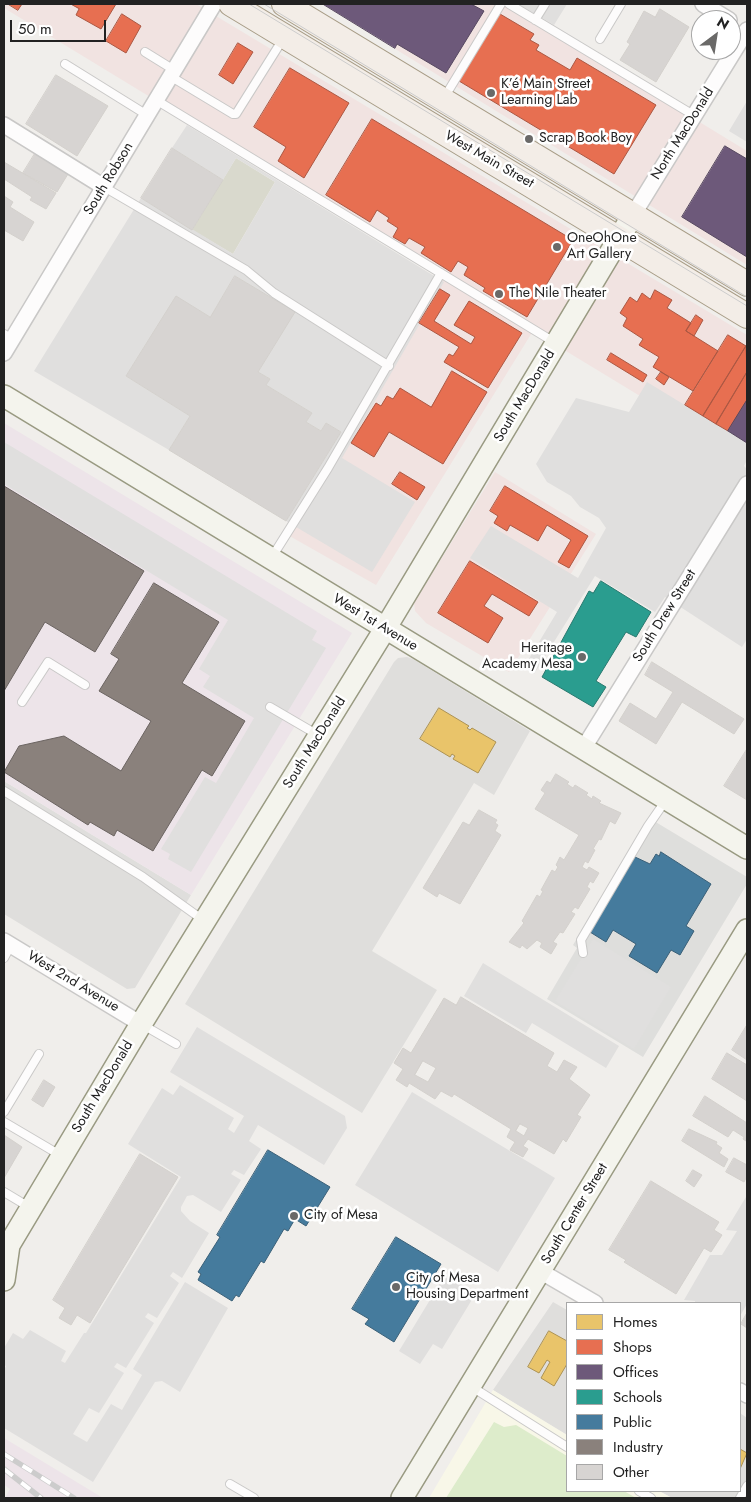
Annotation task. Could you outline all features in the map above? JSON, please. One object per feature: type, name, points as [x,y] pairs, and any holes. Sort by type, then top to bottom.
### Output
[{"type":"main road","name":"West Main Street","points":[[231,4],[747,316]]},
{"type":"main road","name":"West Main Street","points":[[284,4],[747,284]]},
{"type":"street","name":"South Robson","points":[[4,353],[8,336],[104,187],[214,4]]},
{"type":"street","name":"North MacDonald","points":[[619,238],[747,30]]},
{"type":"street","points":[[4,125],[104,187]]},
{"type":"street","name":"South MacDonald","points":[[4,1280],[6,1246],[385,630],[619,238]]},
{"type":"street","name":"West 1st Avenue","points":[[4,396],[385,630],[747,848]]},
{"type":"street","name":"South Drew Street","points":[[583,749],[747,484]]},
{"type":"street","name":"South Center Street","points":[[402,1498],[747,930]]},
{"type":"street","name":"West 2nd Avenue","points":[[6,948],[141,1024]]},
{"type":"street","points":[[540,1271],[593,1302]]},
{"type":"lane","points":[[443,100],[501,4]]},
{"type":"lane","points":[[509,4],[695,116]]},
{"type":"lane","points":[[535,20],[544,4]]},
{"type":"lane","points":[[600,38],[621,4]]},
{"type":"lane","points":[[145,52],[172,73],[233,114],[236,114],[284,36]]},
{"type":"lane","points":[[65,64],[147,115]]},
{"type":"lane","points":[[156,100],[556,344]]},
{"type":"lane","points":[[104,187],[246,270],[274,293],[389,366]]},
{"type":"lane","points":[[270,559],[323,476],[389,366],[441,274]]},
{"type":"lane","points":[[22,702],[48,662],[85,685]]},
{"type":"lane","points":[[270,707],[319,736]]},
{"type":"lane","points":[[4,791],[143,877],[205,922]]},
{"type":"lane","points":[[583,954],[581,940],[648,826],[666,800]]},
{"type":"lane","points":[[141,1024],[176,1044]]},
{"type":"lane","points":[[4,1112],[38,1054]]},
{"type":"lane","points":[[4,1122],[62,1156]]},
{"type":"lane","points":[[4,1192],[30,1208]]},
{"type":"lane","points":[[471,1386],[566,1446]]},
{"type":"lane","points":[[230,1484],[254,1498]]},
{"type":"lane","points":[[740,1498],[747,1486]]},
{"type":"shaded area","points":[[4,4],[196,4],[747,335],[747,461],[533,331],[376,585],[286,534],[444,276],[4,8]]},
{"type":"shaded area","points":[[322,4],[506,4],[747,151],[747,265]]},
{"type":"shaded area","points":[[518,4],[567,4],[554,25]]},
{"type":"shaded area","points":[[747,101],[747,142],[729,131]]},
{"type":"shaded area","points":[[187,125],[444,282],[342,458],[415,502],[372,572],[286,521],[341,432],[326,423],[321,431],[306,422],[312,413],[266,385],[270,379],[258,372],[294,312],[235,276],[210,317],[176,297],[126,376],[190,416],[169,450],[34,371],[141,198],[233,254],[275,182],[236,158],[223,180],[172,148]]},
{"type":"shaded area","points":[[236,158],[275,182],[233,254],[192,230]]},
{"type":"shaded area","points":[[647,382],[747,443],[747,460],[744,466],[747,469],[747,639],[742,647],[665,597],[655,612],[595,576],[534,674],[524,667],[557,612],[470,558],[491,526],[578,578],[606,528],[599,518],[580,507],[571,496],[547,482],[536,464],[576,398],[629,412]]},
{"type":"shaded area","points":[[4,423],[352,633],[191,895],[4,781]]},
{"type":"shaded area","points":[[4,442],[317,631],[312,640],[326,648],[191,872],[168,859],[170,854],[161,849],[205,777],[216,783],[254,718],[203,687],[210,676],[199,669],[228,620],[4,484]]},
{"type":"shaded area","points":[[495,472],[596,534],[509,672],[426,623],[415,611],[414,603]]},
{"type":"shaded area","points":[[407,657],[530,731],[494,795],[474,783],[372,951],[437,990],[362,1113],[185,1004],[394,662],[398,658]]},
{"type":"shaded area","points":[[4,781],[191,895],[135,988],[127,989],[4,914]]},
{"type":"shaded area","points":[[649,818],[747,877],[747,884],[643,1057],[547,999],[577,948],[573,945]]},
{"type":"shaded area","points":[[593,939],[671,987],[634,1049],[555,1001]]},
{"type":"shaded area","points":[[483,963],[619,1046],[606,1068],[532,1023],[526,1033],[464,996]]},
{"type":"shaded area","points":[[197,1027],[345,1116],[347,1128],[324,1165],[258,1125],[249,1141],[261,1149],[244,1175],[234,1170],[231,1174],[241,1180],[221,1212],[193,1195],[187,1196],[181,1211],[190,1221],[209,1233],[182,1278],[173,1272],[170,1276],[179,1283],[157,1318],[148,1313],[145,1317],[154,1323],[126,1368],[117,1363],[114,1367],[124,1373],[99,1413],[89,1408],[73,1434],[87,1442],[111,1404],[122,1410],[142,1375],[133,1369],[185,1282],[228,1308],[180,1392],[162,1381],[155,1382],[93,1482],[4,1428],[4,1370],[6,1366],[4,1365],[4,1348],[13,1333],[23,1339],[30,1330],[66,1351],[61,1361],[65,1363],[84,1333],[86,1333],[181,1177],[128,1144],[162,1088],[173,1095],[180,1085],[234,1118],[228,1129],[234,1133],[244,1116],[170,1072]]},
{"type":"shaded area","points":[[412,1092],[555,1178],[498,1272],[355,1185]]},
{"type":"shaded area","points":[[746,1197],[747,1304],[741,1314],[741,1302],[695,1302],[684,1300],[710,1255],[722,1255],[737,1231],[726,1230]]},
{"type":"shaded area","points":[[445,1275],[476,1293],[442,1349],[433,1344],[420,1364],[399,1351]]},
{"type":"shaded area","points":[[553,1302],[566,1309],[566,1434],[493,1390]]},
{"type":"shaded area","points":[[493,1390],[566,1434],[566,1492],[661,1492],[672,1498],[429,1498]]},
{"type":"shaded area","points":[[741,1414],[747,1418],[747,1498],[672,1498],[661,1492],[741,1492]]},
{"type":"shaded area","points":[[4,1438],[103,1498],[5,1498],[10,1489],[4,1485]]},
{"type":"green space","points":[[494,1422],[504,1427],[516,1425],[566,1455],[566,1492],[626,1492],[636,1498],[446,1498]]},
{"type":"building: Homes","points":[[439,708],[469,726],[467,728],[470,730],[472,728],[496,742],[478,773],[453,759],[455,756],[452,754],[450,757],[420,739]]},
{"type":"building: Homes","points":[[549,1331],[566,1340],[566,1366],[554,1386],[541,1378],[550,1362],[547,1360],[539,1373],[528,1367]]},
{"type":"building: Homes","points":[[741,1450],[747,1453],[741,1467]]},
{"type":"building: Shops","points":[[8,4],[22,4],[18,10]]},
{"type":"building: Shops","points":[[71,4],[116,4],[101,29],[76,15],[79,9]]},
{"type":"building: Shops","points":[[122,14],[141,26],[126,53],[106,41]]},
{"type":"building: Shops","points":[[500,14],[534,34],[530,40],[539,45],[536,50],[570,70],[577,58],[656,105],[614,174],[459,81]]},
{"type":"building: Shops","points":[[238,43],[253,52],[233,84],[219,75]]},
{"type":"building: Shops","points":[[290,68],[349,103],[304,178],[278,161],[286,147],[254,127]]},
{"type":"building: Shops","points":[[372,119],[573,240],[527,317],[483,291],[485,288],[464,275],[468,267],[458,261],[451,272],[421,253],[425,247],[409,238],[405,244],[393,237],[398,228],[387,221],[389,218],[377,210],[370,222],[326,195]]},
{"type":"building: Shops","points":[[440,289],[450,295],[434,321],[471,344],[475,337],[454,325],[469,301],[522,333],[488,388],[444,362],[449,354],[453,356],[459,347],[419,323]]},
{"type":"building: Shops","points":[[655,290],[672,300],[667,308],[691,323],[686,331],[718,351],[693,391],[653,367],[659,357],[639,345],[643,339],[623,326],[627,318],[620,313],[630,297],[637,302],[642,293],[650,299]]},
{"type":"building: Shops","points":[[696,315],[703,320],[694,336],[686,331]]},
{"type":"building: Shops","points":[[728,335],[746,346],[703,416],[685,405]]},
{"type":"building: Shops","points":[[746,346],[747,372],[716,424],[703,416]]},
{"type":"building: Shops","points":[[611,353],[647,375],[643,382],[607,360]]},
{"type":"building: Shops","points":[[452,371],[487,392],[443,464],[389,432],[374,457],[351,443],[376,403],[381,406],[387,396],[393,399],[400,388],[431,407]]},
{"type":"building: Shops","points":[[661,372],[669,377],[664,385],[656,379]]},
{"type":"building: Shops","points":[[747,372],[747,400],[728,431],[716,424]]},
{"type":"building: Shops","points":[[400,472],[425,487],[417,500],[392,484]]},
{"type":"building: Shops","points":[[505,486],[588,536],[569,568],[558,562],[571,540],[547,525],[538,541],[510,525],[507,531],[494,523],[498,516],[490,511]]},
{"type":"building: Shops","points":[[470,561],[538,602],[529,616],[492,594],[484,606],[503,618],[488,643],[438,613]]},
{"type":"building: Offices","points":[[323,4],[471,4],[484,11],[446,73],[397,44],[395,48]]},
{"type":"building: Offices","points":[[725,146],[747,159],[747,257],[682,217]]},
{"type":"building: Offices","points":[[747,400],[747,443],[728,431]]},
{"type":"building: Schools","name":"Heritage Academy Mesa","points":[[601,581],[651,612],[636,637],[626,632],[596,681],[606,687],[593,707],[542,677],[589,591],[593,593]]},
{"type":"building: Public","points":[[661,852],[711,884],[686,926],[694,931],[680,955],[671,950],[657,973],[629,956],[636,944],[613,930],[606,942],[590,932],[635,857],[650,864],[656,854],[659,856]]},
{"type":"building: Public","points":[[268,1150],[330,1187],[306,1226],[295,1219],[288,1231],[284,1229],[264,1263],[261,1261],[239,1297],[236,1295],[232,1301],[198,1280],[201,1274],[198,1272],[220,1237],[217,1235]]},
{"type":"building: Public","name":"City of Mesa Housing Department","points":[[396,1237],[441,1264],[394,1342],[365,1324],[369,1319],[352,1309]]},
{"type":"building: Industry","points":[[4,486],[144,571],[95,652],[45,622],[4,691]]},
{"type":"building: Industry","points":[[154,583],[219,622],[182,683],[245,721],[212,776],[202,770],[153,851],[117,830],[114,836],[90,822],[88,825],[4,772],[19,746],[64,736],[121,771],[151,721],[99,691],[119,659],[111,654]]},
{"type":"building: Other","points":[[660,9],[689,27],[656,82],[620,60],[630,44],[627,42],[644,11],[655,17]]},
{"type":"building: Other","points":[[56,75],[108,106],[77,156],[26,124]]},
{"type":"building: Other","points":[[172,148],[223,180],[192,230],[141,198]]},
{"type":"building: Other","points":[[36,152],[68,174],[57,192],[23,173]]},
{"type":"building: Other","points":[[4,162],[56,193],[46,209],[30,200],[32,197],[4,179]]},
{"type":"building: Other","points":[[4,196],[13,202],[10,207],[34,222],[23,241],[4,230]]},
{"type":"building: Other","points":[[235,276],[295,312],[258,372],[270,379],[266,385],[312,413],[306,422],[321,431],[326,423],[341,432],[286,521],[169,450],[190,416],[126,376],[176,296],[210,317]]},
{"type":"building: Other","points":[[652,662],[744,719],[734,734],[682,702],[656,744],[619,721],[630,703],[656,719],[673,692],[645,675]]},
{"type":"building: Other","points":[[747,749],[747,800],[724,786]]},
{"type":"building: Other","points":[[556,774],[569,782],[567,784],[573,788],[575,785],[588,793],[586,795],[592,799],[593,796],[601,801],[599,803],[621,813],[615,824],[610,821],[601,840],[599,839],[593,849],[595,850],[588,863],[585,861],[582,867],[587,870],[589,867],[599,873],[593,883],[590,881],[587,887],[590,889],[578,909],[575,907],[571,912],[575,914],[563,933],[560,932],[553,942],[557,944],[551,954],[540,947],[542,943],[537,940],[527,949],[522,945],[520,948],[509,942],[524,923],[522,921],[537,895],[540,897],[543,891],[541,890],[552,870],[555,872],[558,867],[556,865],[560,857],[564,860],[579,835],[535,809],[545,793],[541,790],[547,781],[550,783]]},
{"type":"building: Other","points":[[479,810],[497,820],[495,823],[498,825],[495,831],[501,835],[460,904],[439,893],[437,897],[423,888],[463,822],[469,825]]},
{"type":"building: Other","points":[[461,997],[554,1053],[547,1066],[557,1072],[564,1060],[577,1067],[569,1079],[590,1095],[577,1115],[581,1117],[566,1142],[563,1139],[554,1154],[528,1139],[523,1146],[528,1149],[523,1157],[510,1150],[515,1142],[507,1137],[511,1129],[454,1094],[452,1097],[441,1091],[435,1099],[409,1083],[407,1087],[396,1080],[403,1069],[394,1063],[403,1048],[411,1053],[444,998],[456,1005]],"holes":[[[423,1061],[436,1068],[428,1082],[415,1075]],[[520,1124],[528,1128],[524,1136],[516,1131]]]},
{"type":"building: Other","points":[[747,1025],[747,1060],[732,1050]]},
{"type":"building: Other","points":[[727,1053],[747,1065],[747,1101],[712,1079]]},
{"type":"building: Other","points":[[44,1080],[55,1087],[43,1107],[32,1100]]},
{"type":"building: Other","points":[[705,1096],[747,1123],[746,1141],[743,1139],[744,1137],[733,1130],[728,1137],[693,1116]]},
{"type":"building: Other","points":[[689,1129],[717,1142],[716,1144],[722,1148],[719,1153],[728,1159],[724,1167],[682,1141]]},
{"type":"building: Other","points":[[4,1135],[22,1147],[4,1178]]},
{"type":"building: Other","points":[[140,1154],[178,1177],[90,1323],[77,1315],[71,1325],[59,1318],[65,1308],[53,1300]]},
{"type":"building: Other","points":[[734,1158],[747,1165],[747,1176],[744,1182],[726,1172]]},
{"type":"building: Other","points":[[693,1170],[702,1175],[694,1187],[686,1181]]},
{"type":"building: Other","points":[[651,1181],[719,1222],[714,1230],[722,1235],[711,1252],[704,1248],[676,1294],[624,1262],[626,1260],[609,1250]]},
{"type":"building: Other","points":[[747,1313],[747,1328],[741,1324]]},
{"type":"tram line","points":[[249,4],[747,306]]},
{"type":"tram line","points":[[264,4],[747,297]]},
{"type":"railway","points":[[4,1454],[74,1498]]},
{"type":"railway","points":[[4,1469],[41,1498]]},
{"type":"place","name":"K’é Main Street Learning Lab","points":[[491,93]]},
{"type":"place","name":"Scrap Book Boy","points":[[529,139]]},
{"type":"place","name":"OneOhOne Art Gallery","points":[[557,247]]},
{"type":"place","name":"The Nile Theater","points":[[499,294]]},
{"type":"place","name":"Heritage Academy Mesa","points":[[582,657]]},
{"type":"place","name":"City of Mesa","points":[[294,1216]]},
{"type":"place","name":"City of Mesa Housing Department","points":[[396,1287]]}]
